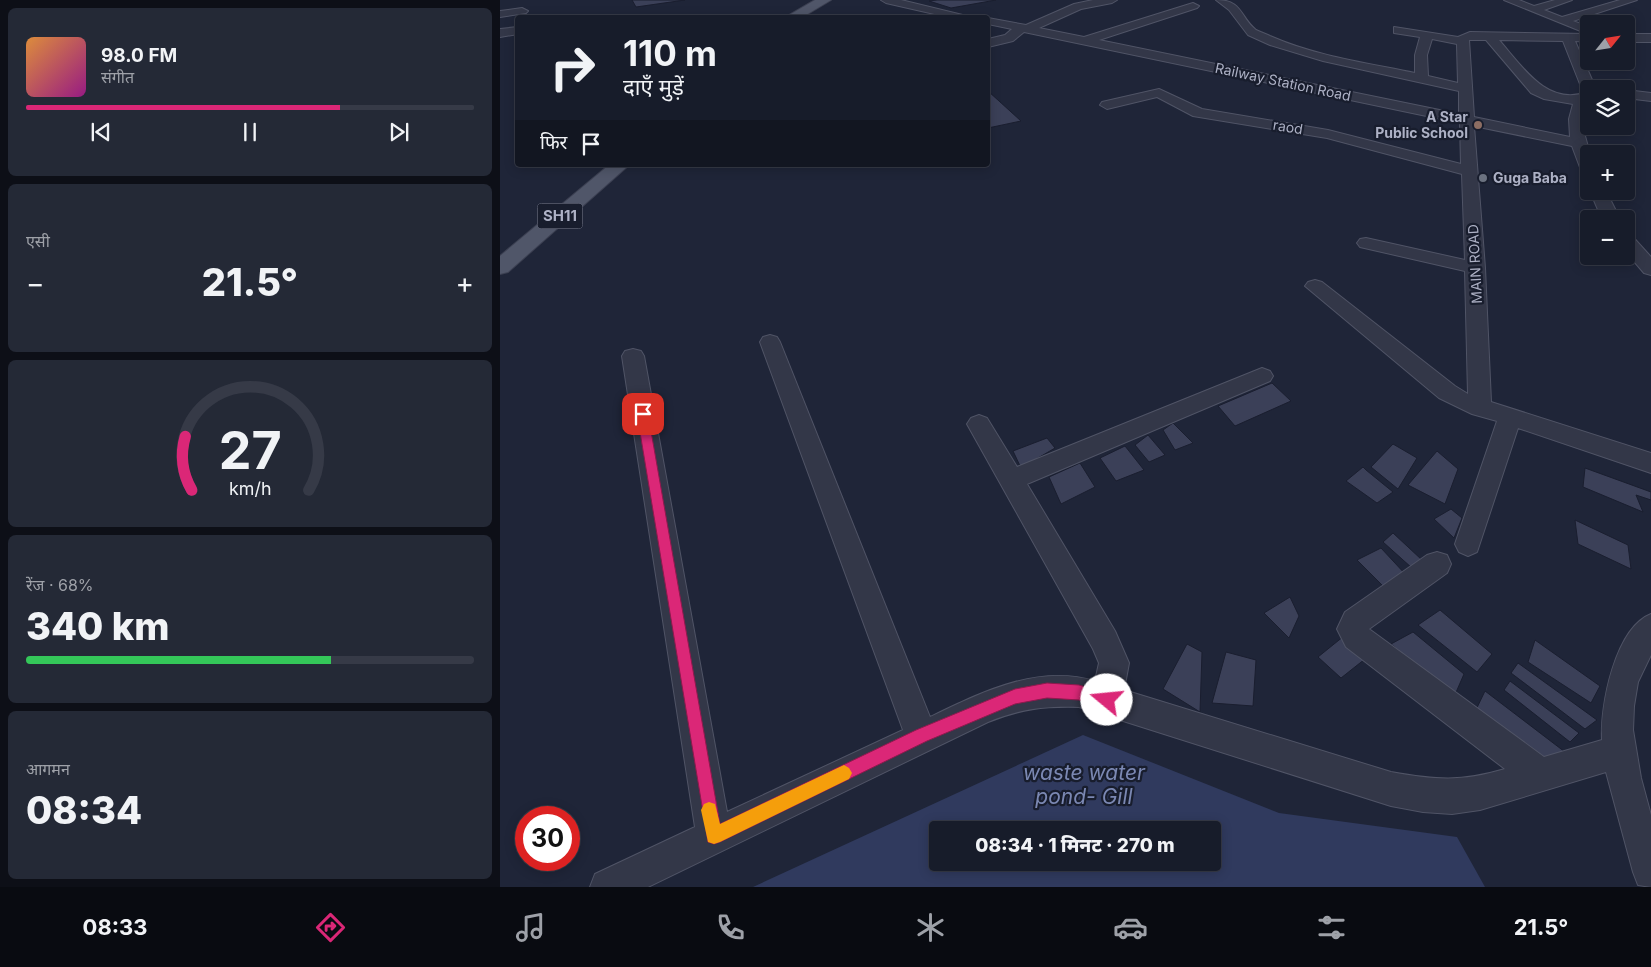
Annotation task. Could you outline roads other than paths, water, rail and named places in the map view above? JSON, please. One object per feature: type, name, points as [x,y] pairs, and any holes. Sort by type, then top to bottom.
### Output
[{"type":"main road","points":[[798,15],[831,2]]},
{"type":"main road","points":[[812,15],[831,2]]},
{"type":"main road","name":"SH11","points":[[500,246],[596,167]]},
{"type":"main road","name":"SH11","points":[[500,266],[618,167]]},
{"type":"street","points":[[886,0],[956,15]]},
{"type":"street","points":[[990,43],[1009,38],[1024,29],[1078,6],[1112,0]]},
{"type":"street","points":[[1221,0],[1233,8],[1248,29],[1264,38],[1323,57],[1464,88]]},
{"type":"street","points":[[1509,0],[1580,27]]},
{"type":"street","points":[[1534,9],[1567,0]]},
{"type":"street","points":[[1563,20],[1632,0]]},
{"type":"street","points":[[1083,41],[1193,6]]},
{"type":"street","points":[[500,14],[522,9]]},
{"type":"street","points":[[906,15],[934,10]]},
{"type":"street","name":"Railway Station Road","points":[[991,23],[1578,143]]},
{"type":"street","points":[[500,32],[515,30]]},
{"type":"street","points":[[1398,30],[1463,41],[1464,36],[1580,38]]},
{"type":"street","points":[[1422,79],[1421,55],[1427,35]]},
{"type":"street","points":[[1489,36],[1536,90],[1550,96],[1580,95]]},
{"type":"street","points":[[1567,37],[1581,80]]},
{"type":"street","points":[[1635,38],[1651,38]]},
{"type":"street","name":"MAIN ROAD","points":[[1463,41],[1465,121],[1476,268],[1480,408]]},
{"type":"street","points":[[1107,105],[1159,93],[1187,63]]},
{"type":"street","name":"raod","points":[[1159,93],[1198,112],[1328,134],[1470,171]]},
{"type":"street","points":[[1635,95],[1651,97]]},
{"type":"street","points":[[1580,113],[1576,125],[1580,148]]},
{"type":"street","points":[[1366,243],[1476,268]]},
{"type":"street","points":[[1635,250],[1651,268]]},
{"type":"street","points":[[1315,286],[1446,392],[1480,408],[1651,463]]},
{"type":"street","points":[[770,342],[921,736]]},
{"type":"street","points":[[633,356],[714,836]]},
{"type":"street","points":[[1012,480],[1262,376]]},
{"type":"street","points":[[1468,544],[1510,417]]},
{"type":"street","points":[[979,424],[1111,654],[1114,663],[1107,700]]},
{"type":"street","points":[[1437,564],[1355,622],[1352,629],[1356,637],[1540,775]]},
{"type":"street","points":[[1651,628],[1636,652],[1623,682],[1618,715],[1618,752],[1651,872]]},
{"type":"street","points":[[608,887],[921,736],[1015,696],[1047,691],[1079,692],[1391,789],[1423,795],[1452,797],[1480,794],[1618,752]]},
{"type":"water","name":"waste water pond- Gill","points":[[1083,735],[1279,813],[1457,837],[1485,887],[753,887]]},
{"type":"place","name":"A Star Public School","points":[[1478,125]]},
{"type":"place","name":"Guga Baba","points":[[1483,178]]}]
